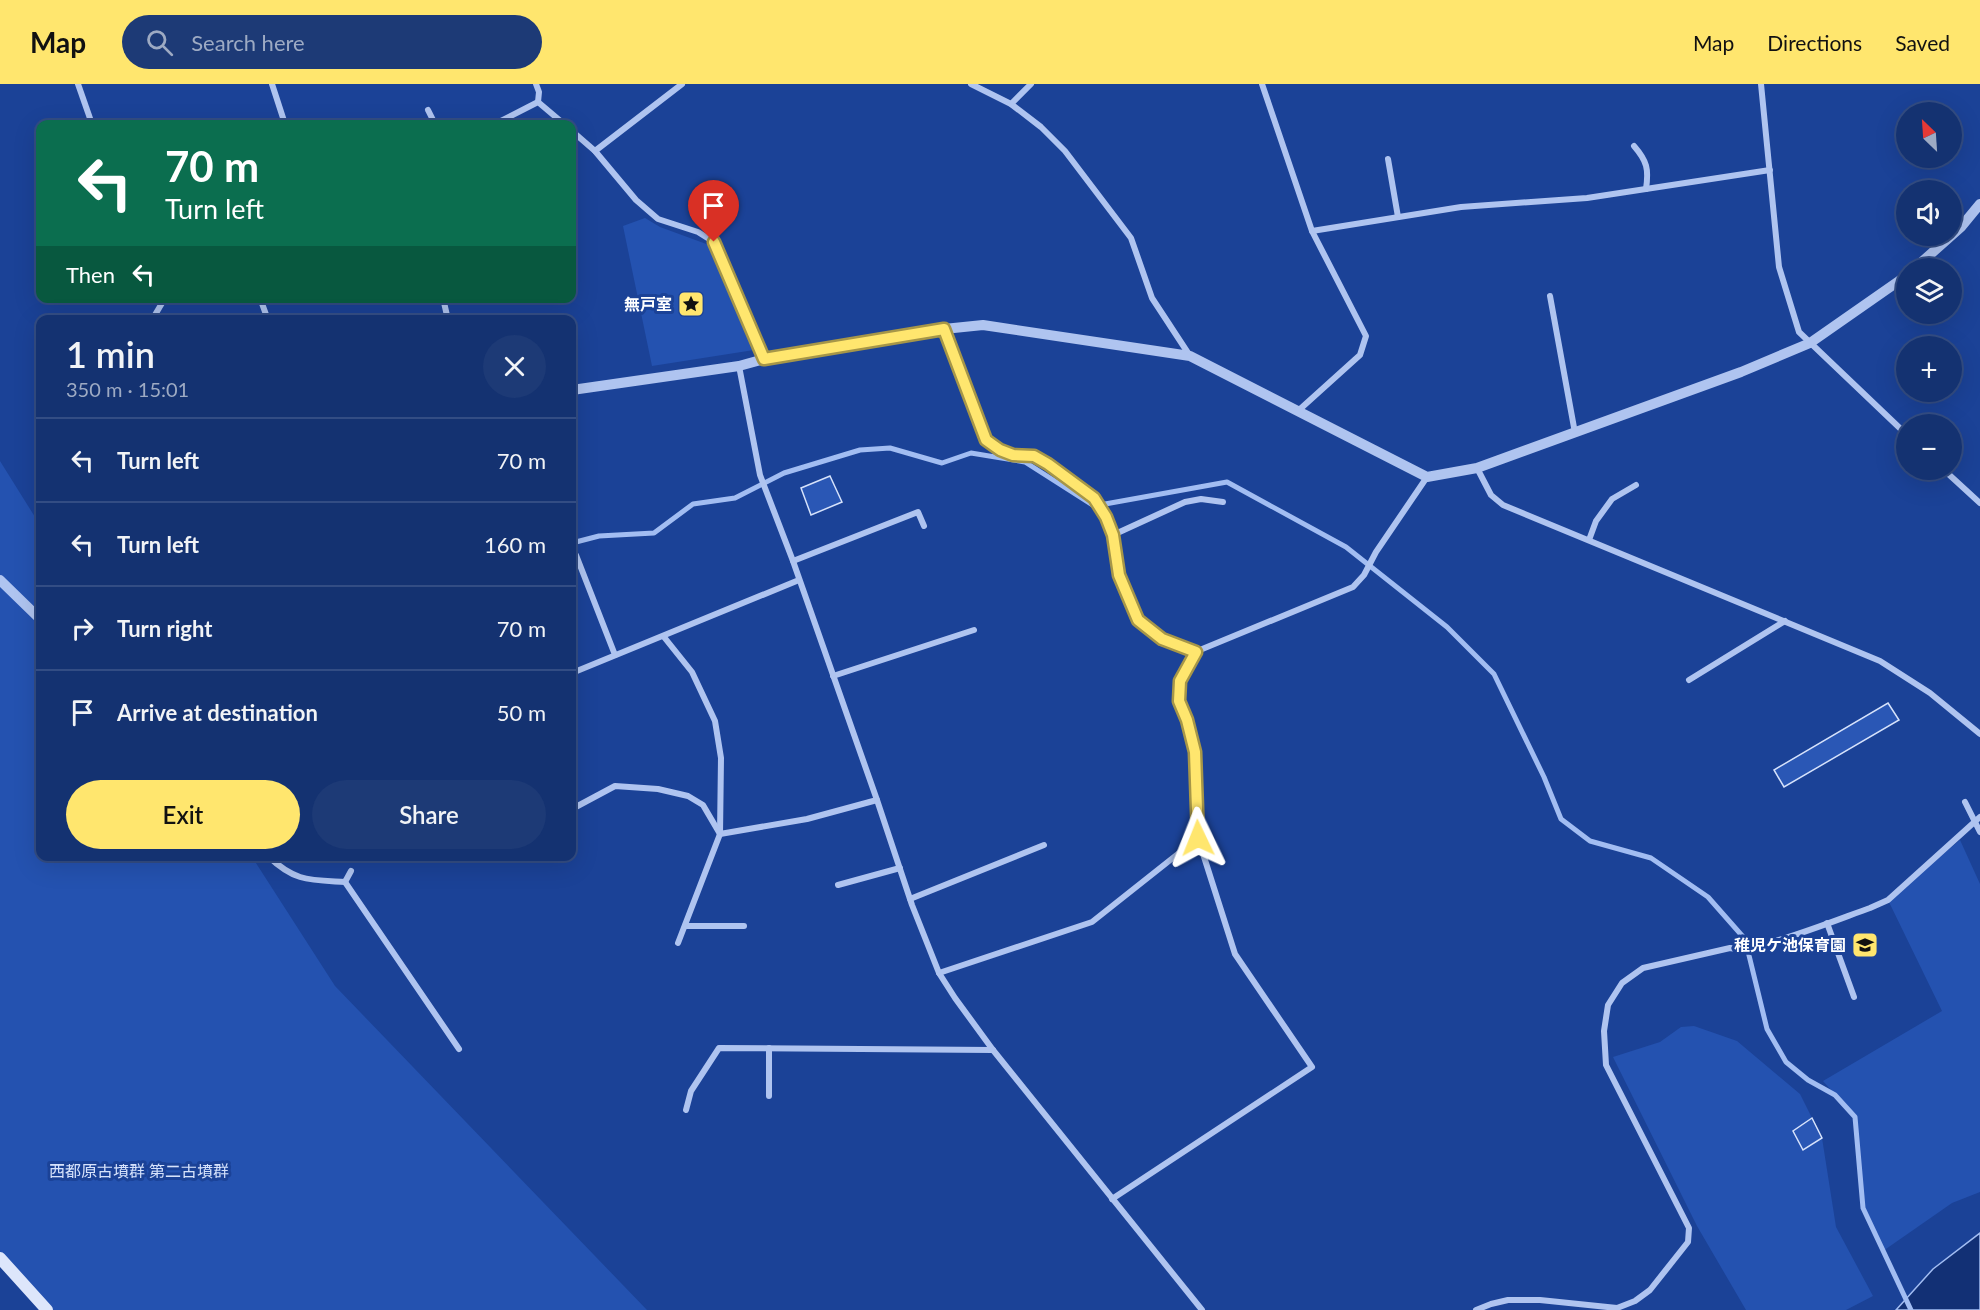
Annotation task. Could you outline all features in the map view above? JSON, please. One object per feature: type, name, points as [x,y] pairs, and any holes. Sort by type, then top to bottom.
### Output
[{"type":"main road","points":[[0,1258],[47,1310]]},
{"type":"street","points":[[78,84],[91,120]]},
{"type":"street","points":[[272,84],[284,120]]},
{"type":"street","points":[[536,84],[539,92],[538,102]]},
{"type":"street","points":[[595,151],[681,84]]},
{"type":"street","points":[[971,84],[1011,104],[1041,127],[1065,152],[1131,238],[1152,298],[1190,356]]},
{"type":"street","points":[[1011,104],[1032,84]]},
{"type":"street","points":[[1262,84],[1312,231],[1366,336],[1360,355],[1299,410]]},
{"type":"street","points":[[1761,84],[1779,267],[1799,332],[1896,424]]},
{"type":"street","points":[[503,120],[538,102]]},
{"type":"street","points":[[538,102],[559,120]]},
{"type":"street","points":[[428,110],[433,120]]},
{"type":"street","points":[[576,134],[595,151],[636,200],[658,219],[698,232],[714,242],[764,359]]},
{"type":"street","points":[[1634,146],[1642,156],[1648,171],[1646,189]]},
{"type":"street","points":[[1388,159],[1398,217]]},
{"type":"street","points":[[1312,231],[1461,207],[1587,198],[1770,170]]},
{"type":"street","points":[[1926,258],[1961,227],[1980,204]]},
{"type":"street","points":[[576,389],[739,366],[764,359],[944,329],[982,325],[1190,356],[1427,477],[1477,468],[1742,372],[1810,342],[1896,283]]},
{"type":"street","points":[[1550,296],[1576,434]]},
{"type":"street","points":[[944,329],[986,440],[1000,450],[1013,455],[1034,456],[1094,498],[1106,517],[1113,535],[1119,575],[1138,620],[1162,639],[1196,652]]},
{"type":"street","points":[[739,366],[760,475],[793,561],[877,800],[909,899],[939,973],[993,1050],[1202,1310]]},
{"type":"street","points":[[1477,468],[1491,495],[1503,505],[1880,661],[1930,693],[1980,734]]},
{"type":"street","points":[[1112,1199],[1312,1067],[1235,954],[1198,838],[1195,752],[1187,720],[1179,701],[1180,681],[1196,652],[1353,587],[1364,575],[1372,558],[1427,477]]},
{"type":"street","points":[[1955,480],[1980,503]]},
{"type":"street","points":[[1589,540],[1596,521],[1612,499],[1636,485]]},
{"type":"street","points":[[1113,535],[1185,502],[1201,499],[1222,502]]},
{"type":"street","points":[[793,561],[918,512],[924,526]]},
{"type":"street","points":[[576,555],[615,655]]},
{"type":"street","points":[[0,580],[36,615]]},
{"type":"street","points":[[576,671],[799,580]]},
{"type":"street","points":[[1689,680],[1785,621]]},
{"type":"street","points":[[833,676],[974,630]]},
{"type":"street","points":[[664,636],[692,672],[715,721],[721,758],[720,834],[678,943]]},
{"type":"street","points":[[576,807],[615,786],[658,789],[688,796],[703,805],[720,834]]},
{"type":"street","points":[[720,834],[807,819],[877,800]]},
{"type":"street","points":[[1965,802],[1977,819],[1980,832]]},
{"type":"street","points":[[1476,1310],[1508,1300],[1540,1300],[1617,1308],[1635,1301],[1650,1290],[1688,1242],[1689,1228],[1606,1065],[1604,1031],[1608,1005],[1622,983],[1643,968],[1730,948],[1757,946],[1888,900],[1977,819]]},
{"type":"street","points":[[939,973],[1092,922],[1198,838]]},
{"type":"street","points":[[909,899],[1044,845]]},
{"type":"street","points":[[273,861],[280,868],[305,880],[345,882]]},
{"type":"street","points":[[838,885],[900,868]]},
{"type":"street","points":[[345,882],[351,871]]},
{"type":"street","points":[[345,882],[459,1049]]},
{"type":"street","points":[[1827,923],[1854,997]]},
{"type":"street","points":[[685,926],[744,926]]},
{"type":"street","points":[[686,1110],[691,1091],[719,1048],[993,1050]]},
{"type":"street","points":[[769,1048],[769,1096]]},
{"type":"green space","points":[[645,218],[660,227],[709,245],[754,350],[652,366],[623,226]]},
{"type":"green space","name":"西都原古墳群 第二古墳群","points":[[0,461],[36,519],[36,861],[255,861],[335,986],[647,1310],[47,1310],[0,1258]]},
{"type":"green space","points":[[1960,840],[1980,884],[1980,1192],[1952,1203],[1883,1251],[1863,1208],[1855,1117],[1823,1081],[1942,1011],[1888,900]]},
{"type":"green space","points":[[1694,1026],[1737,1041],[1800,1094],[1822,1138],[1836,1227],[1873,1296],[1846,1310],[1746,1310],[1697,1226],[1613,1057],[1660,1042],[1681,1027]]},
{"type":"shaded area","points":[[1980,1233],[1980,1310],[1896,1310],[1933,1269]]},
{"type":"building","points":[[830,476],[842,502],[811,515],[801,488]]},
{"type":"building","points":[[1888,703],[1899,720],[1784,787],[1774,770]]},
{"type":"building","points":[[1812,1118],[1822,1138],[1803,1150],[1793,1131]]},
{"type":"waterway","points":[[576,542],[599,536],[654,533],[693,504],[735,498],[784,473],[860,450],[890,448],[942,463],[971,453],[1025,462],[1094,506],[1227,482],[1346,547],[1447,627],[1494,674],[1544,777],[1561,819],[1590,841],[1651,858],[1708,897],[1745,939],[1767,1029],[1786,1062],[1808,1080],[1835,1095],[1855,1117],[1863,1208],[1911,1310]]},
{"type":"place","name":"無戸室","points":[[691,304]]},
{"type":"place","name":"稚児ケ池保育園","points":[[1865,945]]},
{"type":"route","points":[[714,242],[764,359],[944,329],[986,440],[1000,450],[1013,455],[1034,456],[1094,498],[1106,517],[1113,535],[1119,575],[1138,620],[1162,639],[1196,652],[1180,681],[1179,701],[1187,720],[1195,752],[1198,838]]}]
